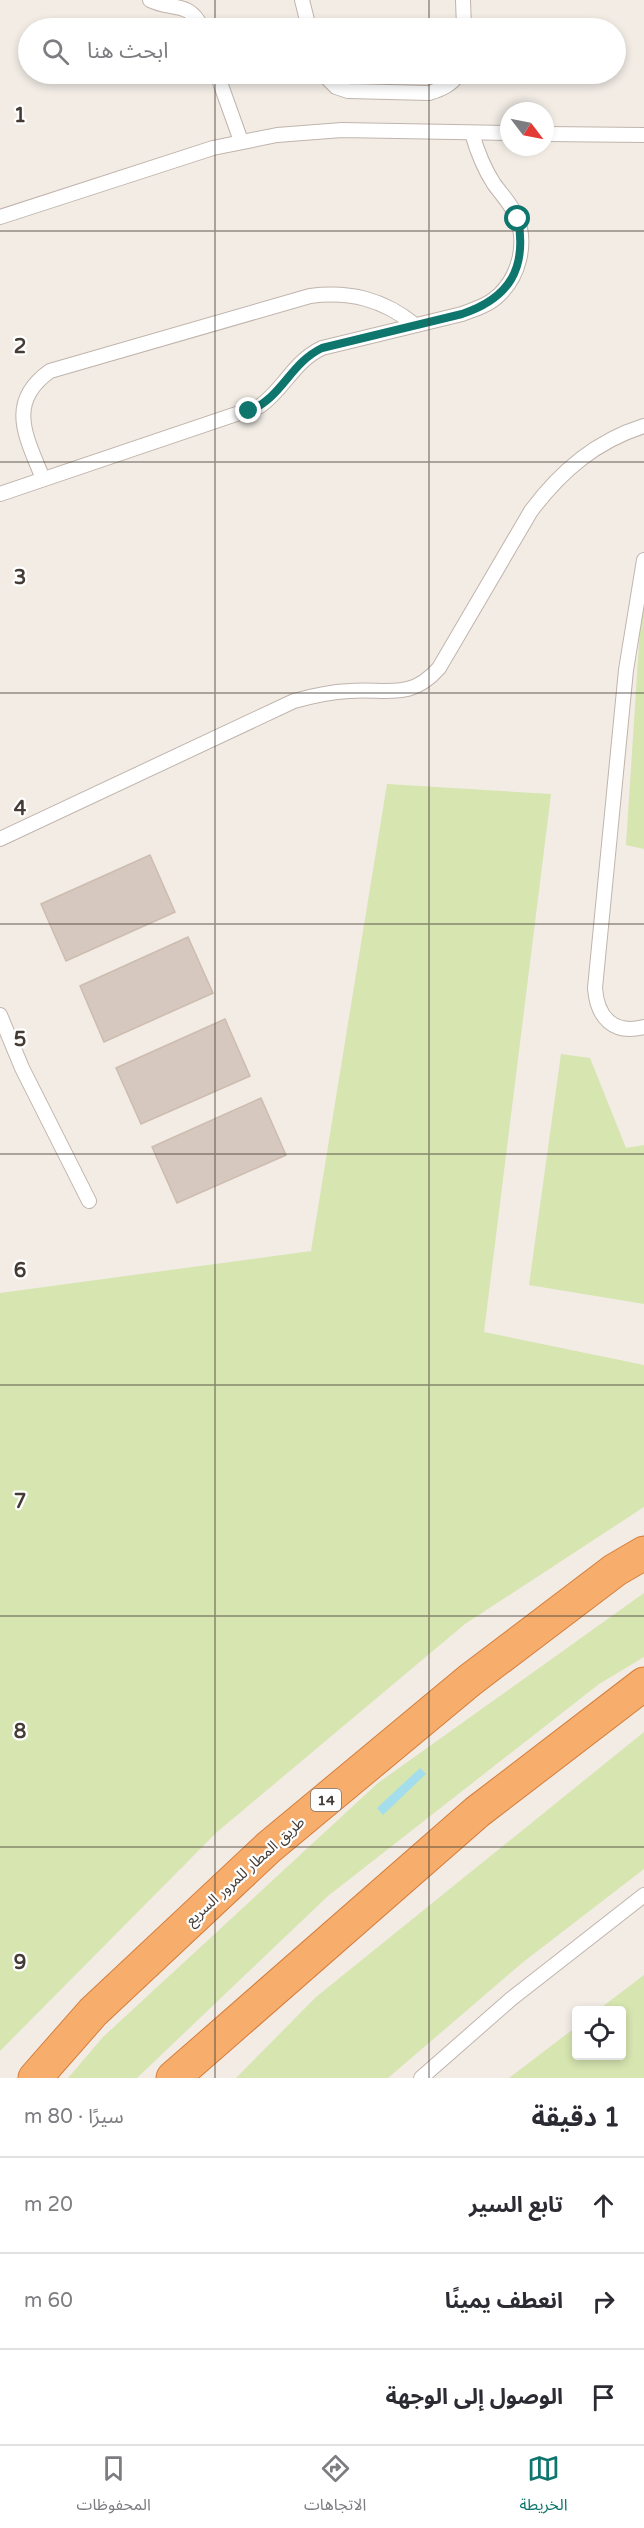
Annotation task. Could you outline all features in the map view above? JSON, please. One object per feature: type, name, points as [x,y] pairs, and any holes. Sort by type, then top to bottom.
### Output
[{"type":"highway","name":"طريق المطار للمرور السريع","points":[[35,2078],[93,2012],[269,1847],[470,1680],[615,1570],[644,1553]]},
{"type":"highway","points":[[173,2078],[477,1812],[644,1684]]},
{"type":"lane","points":[[150,0],[183,7],[195,18]]},
{"type":"lane","points":[[302,0],[306,18]]},
{"type":"lane","points":[[463,0],[464,18]]},
{"type":"lane","points":[[221,84],[241,141]]},
{"type":"lane","points":[[333,84],[348,92],[429,93],[442,90],[450,84]]},
{"type":"lane","points":[[0,217],[202,151],[241,141],[320,131],[500,133]]},
{"type":"lane","points":[[0,494],[260,406],[279,391],[298,364],[309,354],[336,344],[482,307],[499,296],[512,279],[520,260],[521,239],[518,219],[485,169],[472,133]]},
{"type":"lane","points":[[554,134],[644,135]]},
{"type":"lane","points":[[43,479],[22,425],[22,409],[27,393],[50,371],[310,296],[329,293],[369,298],[401,314],[415,325]]},
{"type":"lane","points":[[0,839],[294,701],[334,692],[396,693],[419,685],[439,668],[531,511],[547,490],[574,464],[601,444],[644,426]]},
{"type":"lane","points":[[644,560],[626,670],[595,987],[597,1004],[604,1018],[618,1027],[634,1030],[644,1027]]},
{"type":"lane","points":[[0,1015],[22,1068],[89,1201]]},
{"type":"lane","points":[[421,2078],[511,1999],[644,1895]]},
{"type":"green space","points":[[644,567],[644,849],[626,845]]},
{"type":"green space","points":[[387,784],[551,794],[484,1332],[644,1365],[644,1507],[465,1624],[217,1832],[0,2051],[0,1293],[311,1251]]},
{"type":"green space","points":[[561,1054],[590,1058],[626,1148],[644,1145],[644,1304],[529,1285]]},
{"type":"green space","points":[[644,1593],[644,1657],[599,1684],[328,1896],[137,2078],[68,2078],[103,2037],[378,1783]]},
{"type":"green space","points":[[644,1732],[644,1869],[522,1963],[388,2078],[236,2078],[316,1997]]},
{"type":"green space","points":[[644,1975],[644,2078],[509,2078],[572,2030],[572,2060],[626,2060],[626,2006],[603,2006]]},
{"type":"water","points":[[420,1768],[426,1774],[383,1815],[377,1808]]},
{"type":"building","points":[[150,855],[175,912],[66,961],[41,904]]},
{"type":"building","points":[[188,937],[213,993],[104,1042],[80,986]]},
{"type":"building","points":[[225,1019],[250,1076],[141,1124],[116,1068]]},
{"type":"building","points":[[261,1098],[286,1155],[177,1203],[152,1147]]},
{"type":"route","points":[[249,411],[270,399],[279,391],[298,364],[309,354],[322,348],[462,314],[482,307],[499,296],[512,279],[520,260],[521,239],[518,219]]}]
